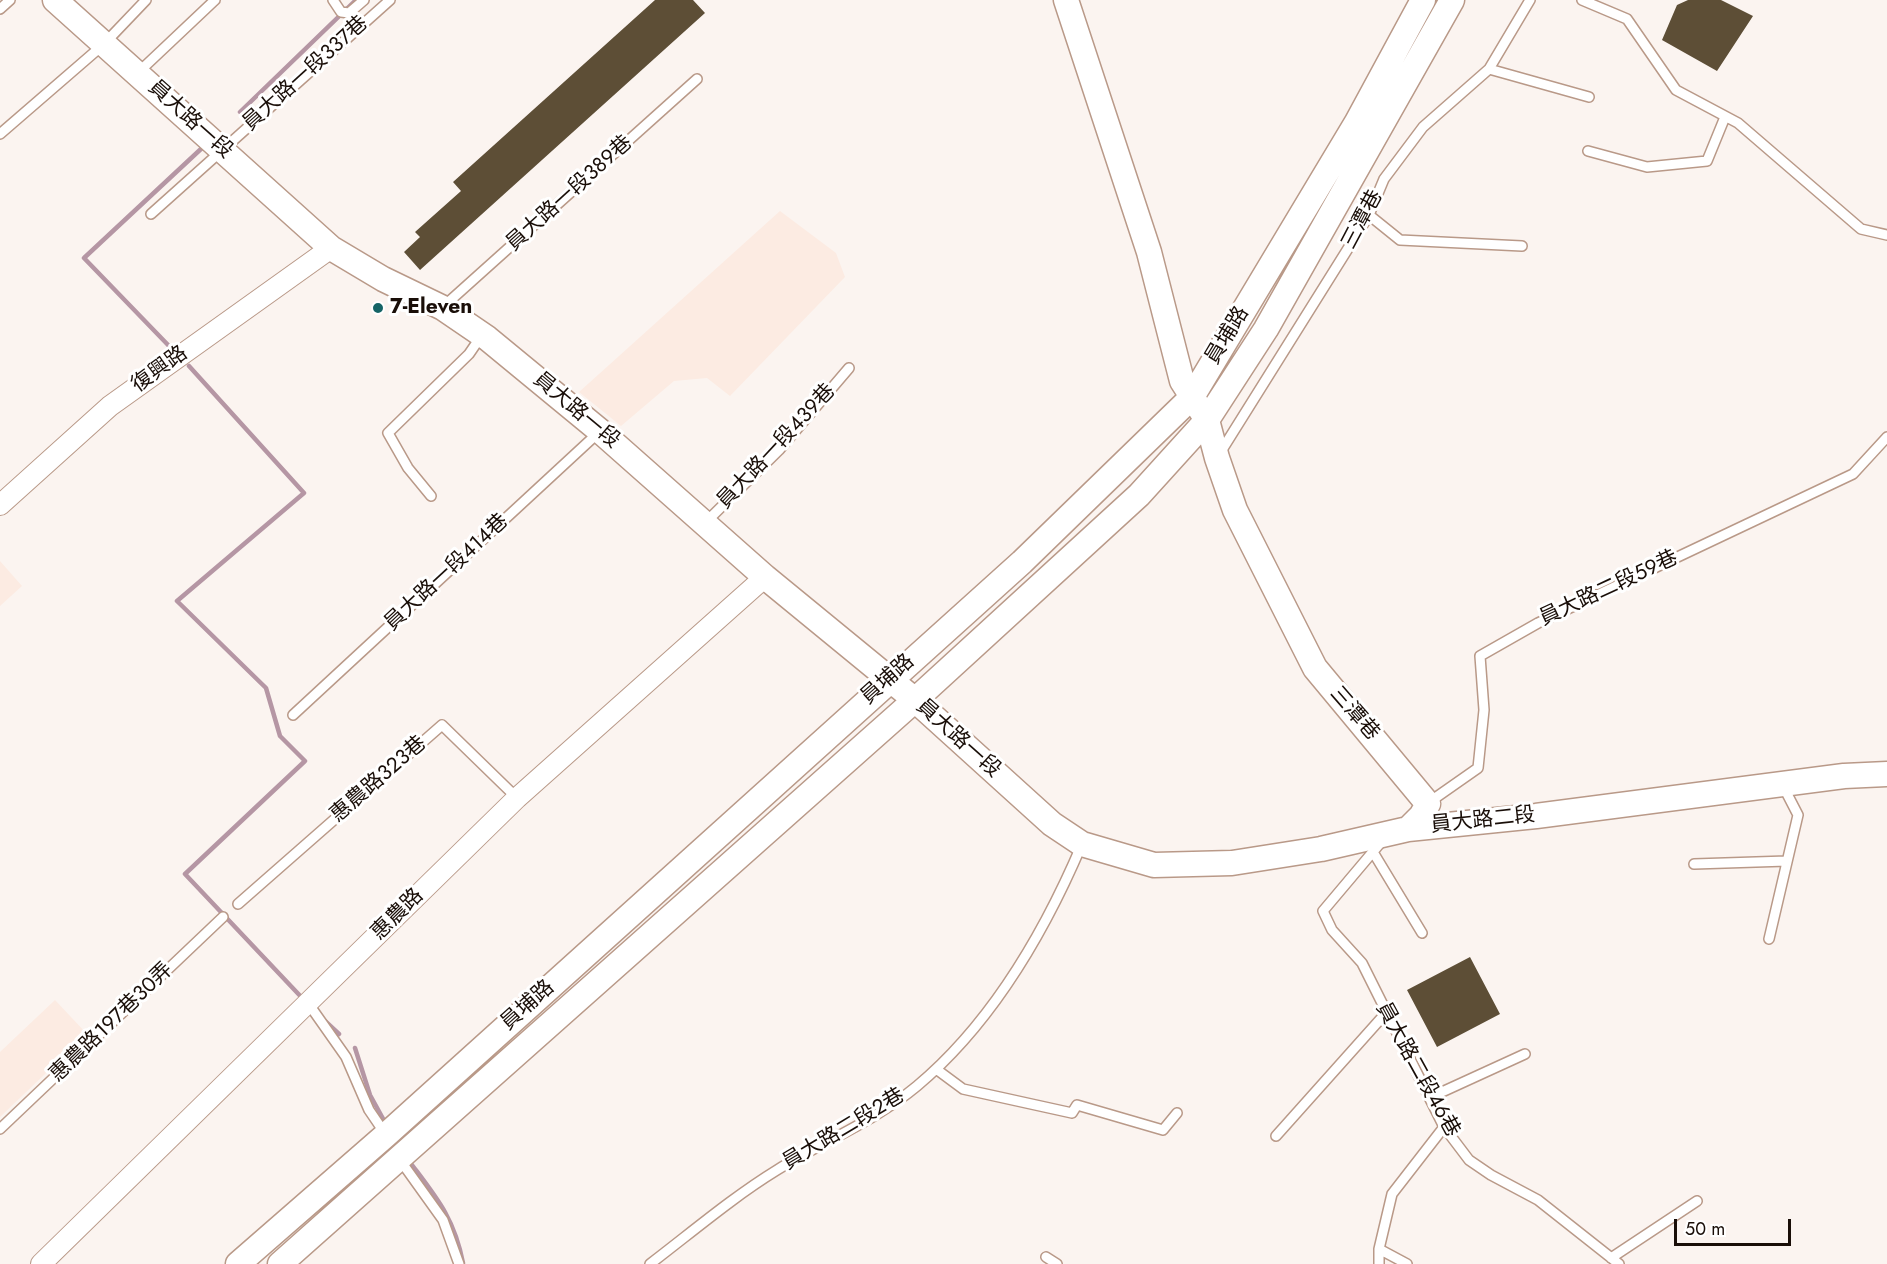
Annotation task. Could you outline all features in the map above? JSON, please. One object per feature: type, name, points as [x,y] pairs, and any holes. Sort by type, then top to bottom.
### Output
[{"type":"street","name":"員大路一段","points":[[55,0],[331,248],[383,279],[443,308],[483,334],[600,431],[765,577],[915,700],[1052,824],[1082,844]]},
{"type":"street","name":"三潭巷","points":[[1066,0],[1149,252],[1182,381],[1207,420],[1235,510],[1315,668],[1428,804]]},
{"type":"street","name":"員埔路","points":[[280,1264],[392,1146],[889,679],[1022,562],[1192,397],[1357,122],[1423,0]]},
{"type":"street","name":"員埔路","points":[[238,1264],[392,1146],[915,700],[1139,495],[1207,420],[1266,329],[1452,0]]},
{"type":"street","name":"復興路","points":[[0,505],[110,406],[331,248]]},
{"type":"street","name":"惠農路","points":[[41,1264],[517,798],[765,577]]},
{"type":"street","name":"員大路二段","points":[[1082,844],[1154,865],[1232,863],[1782,784],[1844,776],[1887,774]]},
{"type":"street","points":[[1390,839],[1421,816],[1428,804]]},
{"type":"lane","points":[[0,9],[10,0]]},
{"type":"lane","points":[[0,135],[104,44],[146,0]]},
{"type":"lane","points":[[144,66],[215,0]]},
{"type":"lane","points":[[333,0],[341,12],[349,13],[364,0]]},
{"type":"lane","name":"員大路一段337巷","points":[[151,214],[390,0]]},
{"type":"lane","name":"三潭巷","points":[[1217,458],[1369,215],[1384,179],[1423,127],[1488,69],[1530,0]]},
{"type":"lane","points":[[1582,0],[1627,19],[1676,90],[1738,123],[1861,229],[1887,235]]},
{"type":"lane","points":[[1488,69],[1589,97]]},
{"type":"lane","name":"員大路一段389巷","points":[[443,308],[697,79]]},
{"type":"lane","points":[[1588,151],[1647,166],[1707,161],[1725,117]]},
{"type":"lane","points":[[1369,215],[1400,240],[1522,246]]},
{"type":"lane","points":[[431,496],[408,468],[388,433],[469,354],[483,334]]},
{"type":"lane","name":"員大路一段439巷","points":[[705,524],[779,450],[849,369]]},
{"type":"lane","name":"員大路一段414巷","points":[[293,715],[600,431]]},
{"type":"lane","name":"員大路二段59巷","points":[[1428,804],[1478,768],[1484,710],[1480,656],[1538,623],[1853,474],[1887,437]]},
{"type":"lane","name":"惠農路323巷","points":[[238,904],[442,725],[517,798]]},
{"type":"lane","points":[[1769,939],[1798,815],[1782,784]]},
{"type":"lane","points":[[1390,839],[1422,933]]},
{"type":"lane","name":"員大路二段46巷","points":[[1390,839],[1323,911],[1332,930],[1362,963],[1385,1014],[1431,1097],[1444,1127],[1469,1160],[1491,1175],[1538,1200],[1615,1261]]},
{"type":"lane","name":"員大路二段2巷","points":[[650,1264],[762,1179],[878,1115],[936,1069],[995,999],[1026,954],[1056,902],[1082,844]]},
{"type":"lane","points":[[1694,864],[1787,861]]},
{"type":"lane","name":"惠農路197巷30弄","points":[[0,1130],[223,917]]},
{"type":"lane","points":[[308,1004],[346,1057],[369,1110],[443,1220],[459,1264]]},
{"type":"lane","points":[[1276,1136],[1385,1014]]},
{"type":"lane","points":[[1431,1097],[1525,1054]]},
{"type":"lane","points":[[936,1069],[954,1084],[973,1092],[1072,1113],[1077,1105],[1163,1130],[1177,1113]]},
{"type":"lane","points":[[1379,1264],[1379,1249],[1392,1194],[1444,1127]]},
{"type":"lane","points":[[1615,1261],[1697,1201]]},
{"type":"lane","points":[[1379,1249],[1407,1264]]},
{"type":"lane","points":[[1046,1257],[1057,1264]]},
{"type":"shaded area","points":[[780,211],[836,253],[845,277],[730,396],[707,378],[674,381],[621,426],[579,392]]},
{"type":"shaded area","points":[[0,561],[22,586],[0,606]]},
{"type":"shaded area","points":[[55,1000],[87,1034],[0,1117],[0,1052]]},
{"type":"building","points":[[655,0],[693,0],[705,13],[420,270],[404,252],[420,237],[415,232],[461,191],[453,182]]},
{"type":"building","points":[[1688,0],[1721,0],[1753,16],[1717,71],[1662,40],[1677,5]]},
{"type":"building","points":[[1470,957],[1500,1014],[1437,1047],[1407,990]]},
{"type":"waterway","points":[[240,112],[356,0]]},
{"type":"waterway","points":[[170,347],[84,258],[202,148]]},
{"type":"waterway","points":[[189,366],[304,493],[177,601],[266,688],[280,736],[305,761],[185,874],[305,1001]]},
{"type":"waterway","points":[[325,1021],[339,1034]]},
{"type":"waterway","points":[[355,1048],[370,1095],[387,1126]]},
{"type":"waterway","points":[[409,1161],[443,1208],[455,1233],[463,1263]]},
{"type":"place","name":"7-Eleven","points":[[378,308]]}]
